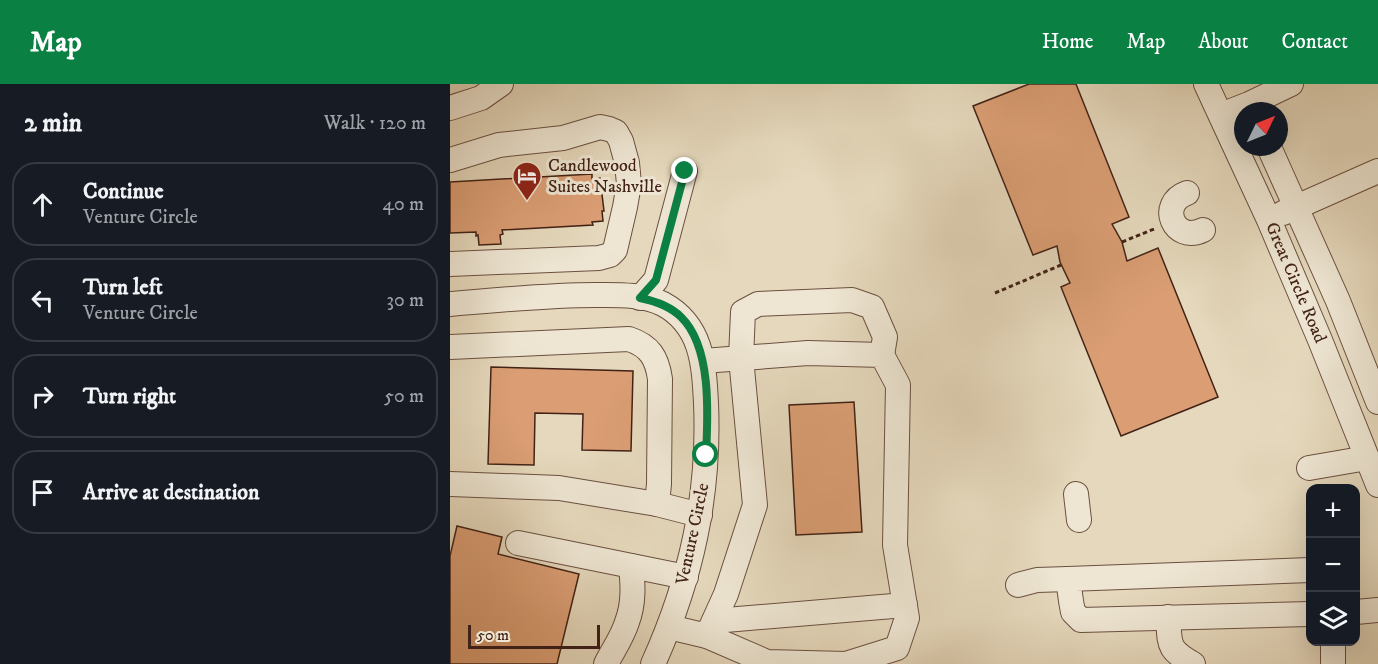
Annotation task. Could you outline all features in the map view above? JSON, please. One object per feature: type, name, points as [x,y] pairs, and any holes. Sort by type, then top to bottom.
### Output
[{"type":"street","points":[[450,108],[481,98],[501,84]]},
{"type":"street","name":"Great Circle Road","points":[[1206,84],[1269,219],[1375,475]]},
{"type":"street","points":[[1221,115],[1248,100],[1291,84]]},
{"type":"street","points":[[450,160],[499,145],[563,138],[600,127],[616,132],[621,141],[627,163],[629,184],[615,250],[610,255],[599,258],[450,264]]},
{"type":"street","name":"Great Circle Road","points":[[1273,156],[1338,301],[1378,402]]},
{"type":"street","points":[[640,298],[656,280],[685,171]]},
{"type":"street","points":[[1269,219],[1378,171]]},
{"type":"street","points":[[1187,193],[1178,198],[1173,205],[1171,213],[1173,221],[1186,233],[1195,234],[1203,230]]},
{"type":"street","points":[[528,261],[531,298]]},
{"type":"street","name":"Venture Circle","points":[[450,304],[578,295],[625,296],[662,304],[682,318],[694,335],[700,349],[705,377],[707,435],[705,479],[700,515],[686,577],[669,627],[653,664]]},
{"type":"street","points":[[852,300],[872,308],[885,337],[882,355],[898,386],[895,545],[907,618],[897,648],[846,663],[766,662],[710,629],[726,594],[755,505],[741,358],[743,312],[758,304],[852,300]]},
{"type":"street","points":[[450,346],[629,339],[648,349],[658,368],[660,379],[657,504]]},
{"type":"street","points":[[703,361],[808,353],[882,355]]},
{"type":"street","points":[[1309,468],[1375,475]]},
{"type":"street","points":[[450,484],[559,488],[657,504],[700,515]]},
{"type":"street","points":[[1076,494],[1078,520]]},
{"type":"street","points":[[518,543],[686,577]]},
{"type":"street","points":[[606,664],[627,623],[632,603],[631,566]]},
{"type":"street","points":[[1018,585],[1037,580],[1306,570]]},
{"type":"street","points":[[1068,579],[1073,612],[1081,620],[1306,614]]},
{"type":"street","points":[[669,627],[710,629],[905,605]]},
{"type":"street","points":[[1360,612],[1378,610]]},
{"type":"street","points":[[1168,617],[1170,646],[1177,655],[1193,664]]},
{"type":"street","points":[[1332,646],[1333,664]]},
{"type":"path","points":[[1122,242],[1173,221]]},
{"type":"path","points":[[995,293],[1061,265]]},
{"type":"building","points":[[1029,84],[1076,84],[1129,217],[1112,224],[1122,242],[1127,261],[1158,248],[1218,397],[1121,436],[1061,287],[1070,283],[1060,262],[1057,246],[1033,255],[973,106]]},
{"type":"building","name":"Candlewood Suites Nashville","points":[[592,174],[592,179],[600,178],[603,221],[592,222],[593,225],[502,230],[501,244],[479,245],[476,232],[450,233],[450,182]]},
{"type":"building","points":[[491,367],[633,371],[631,451],[582,450],[583,414],[535,413],[534,465],[488,464]]},
{"type":"building","points":[[854,402],[862,532],[796,535],[789,405]]},
{"type":"building","points":[[457,526],[502,537],[498,554],[579,574],[557,664],[450,664],[450,556]]},
{"type":"place","name":"Candlewood Suites Nashville","points":[[527,202]]},
{"type":"route","points":[[685,171],[656,280],[640,298],[662,304],[682,318],[694,335],[700,349],[705,377],[706,455]]}]
